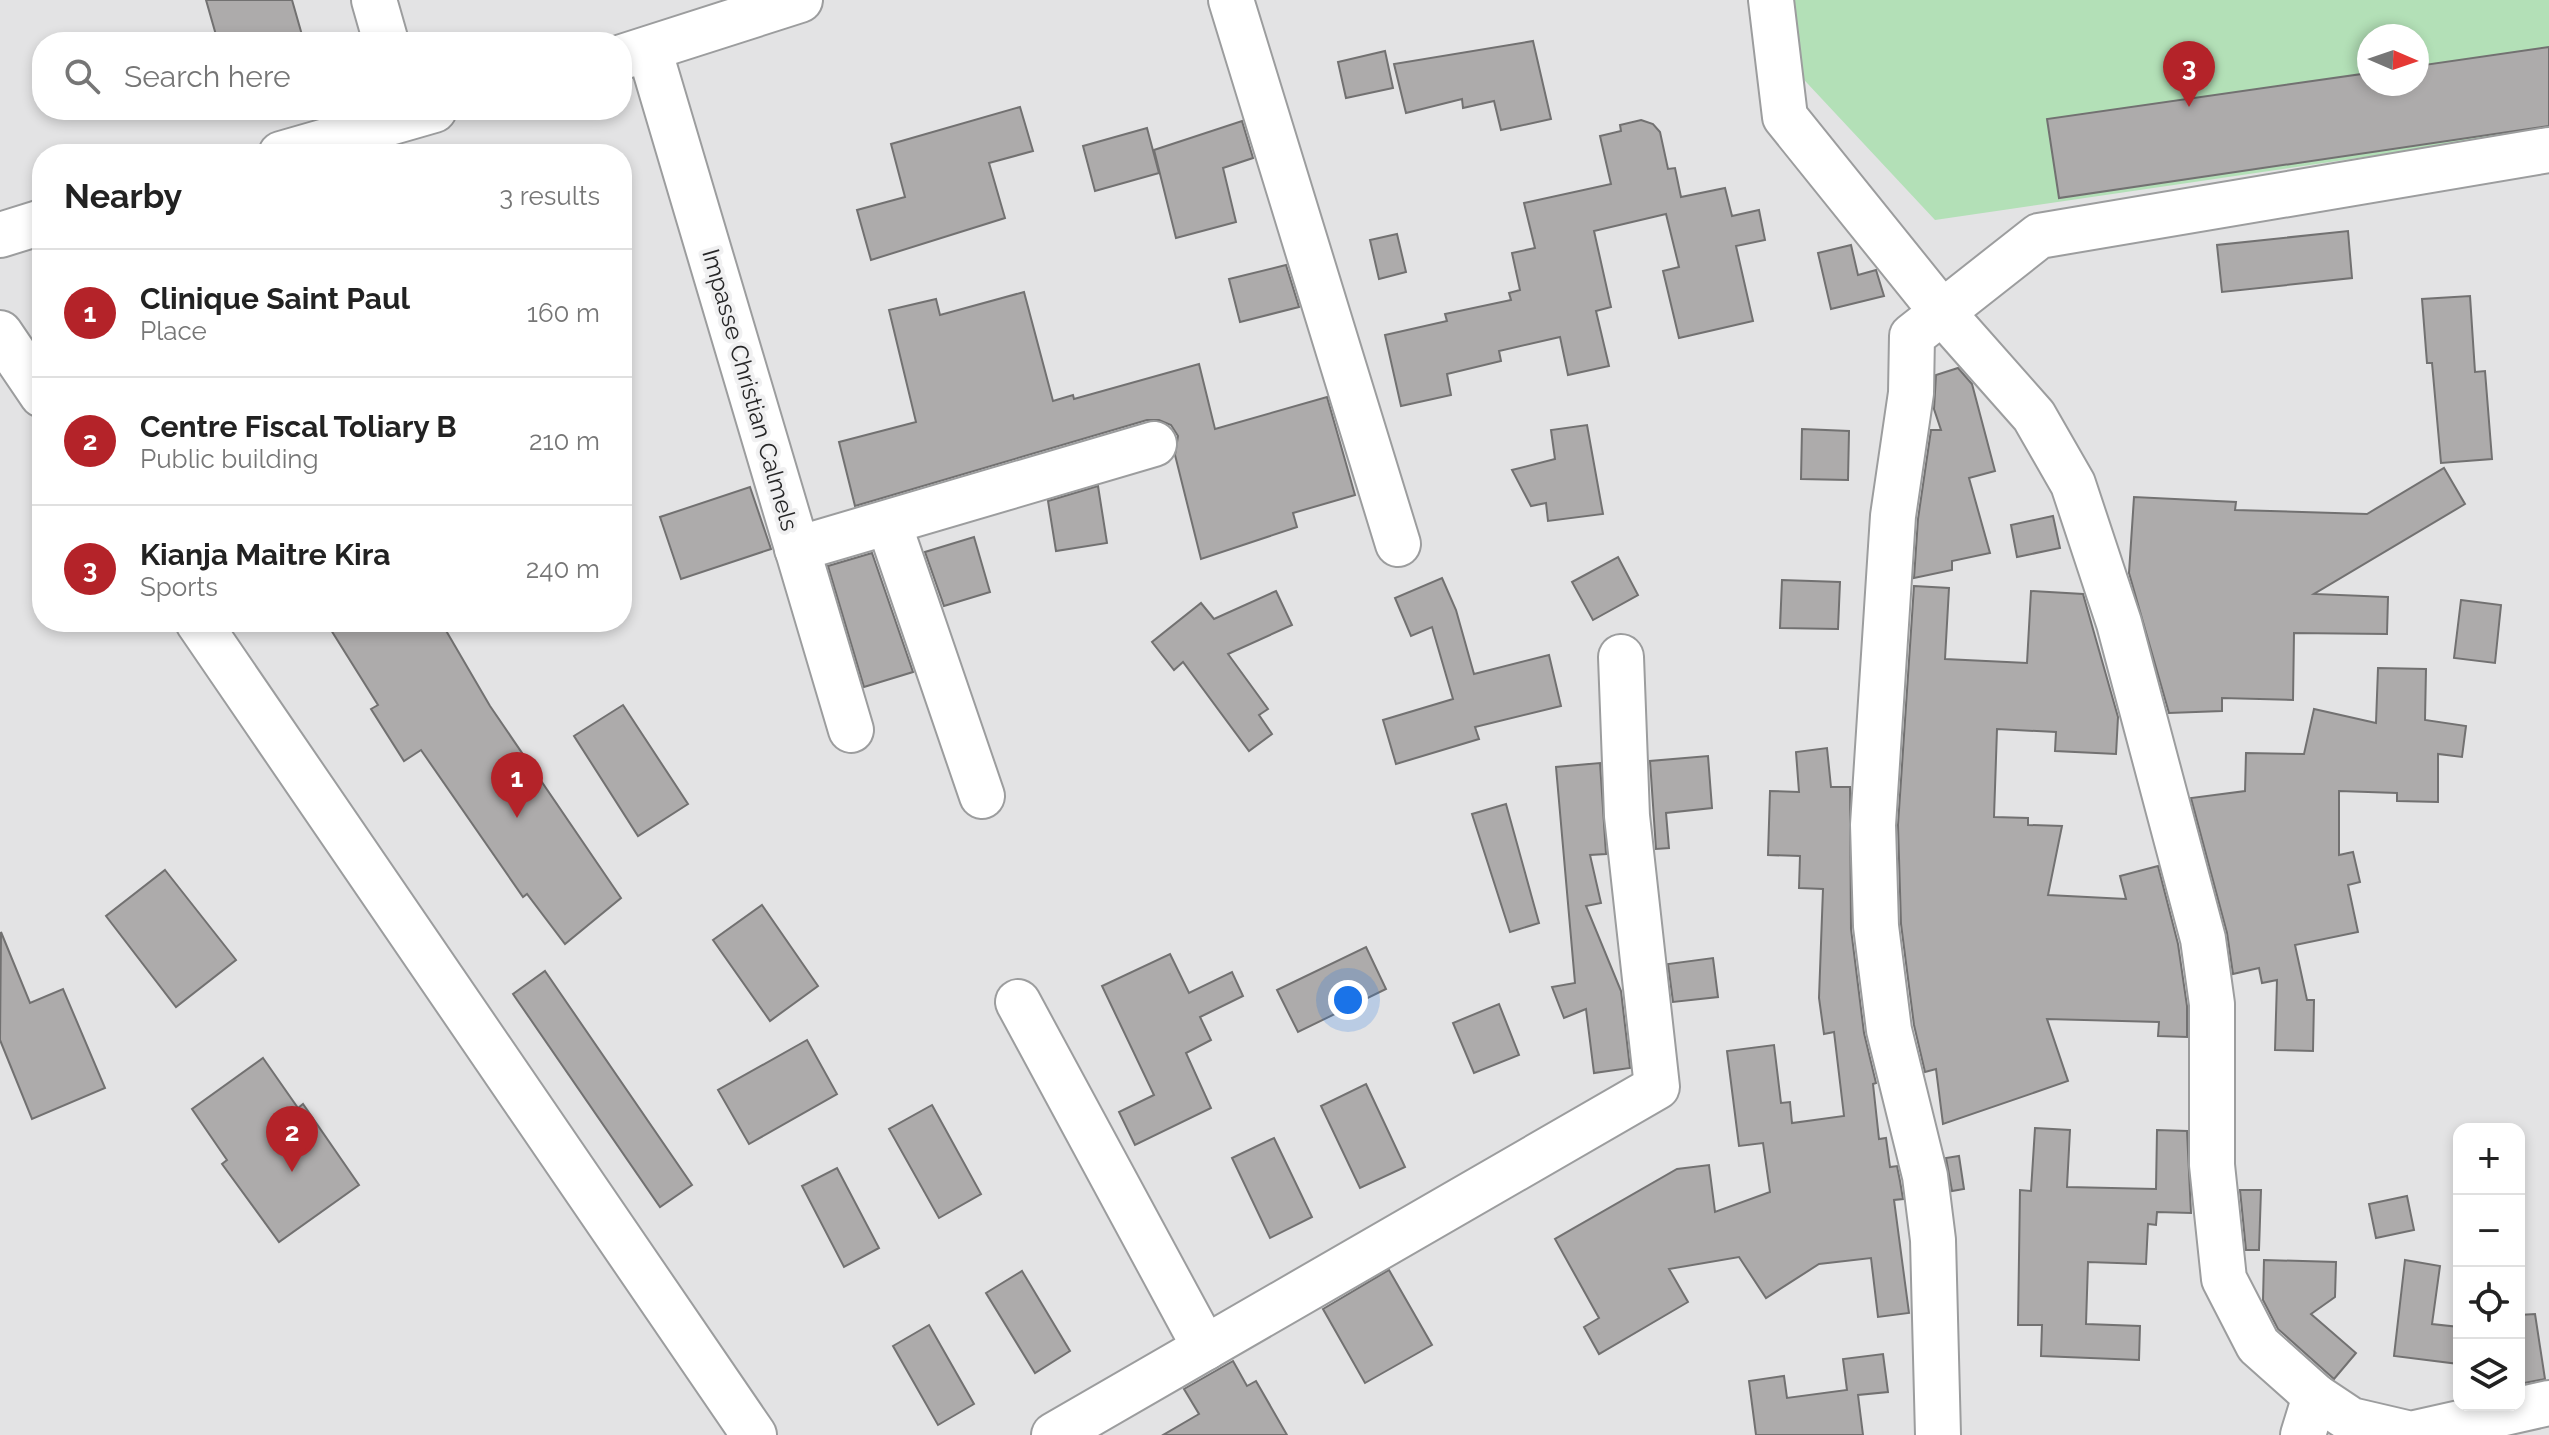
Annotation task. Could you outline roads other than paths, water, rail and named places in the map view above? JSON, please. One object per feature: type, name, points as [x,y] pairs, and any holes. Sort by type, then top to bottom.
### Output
[{"type":"street","points":[[374,0],[383,32]]},
{"type":"street","points":[[636,53],[800,0]]},
{"type":"street","points":[[1231,0],[1398,544]]},
{"type":"street","points":[[1771,0],[1785,117],[1942,312],[2034,416],[2073,484],[2119,623],[2203,939],[2212,1004],[2212,1165],[2224,1279],[2258,1345],[2309,1416],[2351,1420],[2411,1434],[2549,1403]]},
{"type":"street","name":"Impasse Christian Calmels","points":[[636,53],[797,549],[851,730]]},
{"type":"street","points":[[313,144],[391,120]]},
{"type":"street","points":[[1938,1435],[1933,1240],[1925,1176],[1889,1030],[1876,926],[1873,825],[1893,516],[1911,393],[1912,336],[2039,236],[2549,150]]},
{"type":"street","points":[[0,235],[32,225]]},
{"type":"street","points":[[0,333],[32,380]]},
{"type":"street","points":[[797,549],[1154,444]]},
{"type":"street","points":[[889,524],[982,796]]},
{"type":"street","points":[[205,632],[754,1435]]},
{"type":"street","points":[[1054,1435],[1657,1087],[1627,816],[1621,657]]},
{"type":"street","points":[[1018,1002],[1205,1348]]},
{"type":"place","name":"Kianja Maitre Kira","points":[[2189,107]]},
{"type":"place","name":"Clinique Saint Paul","points":[[517,818]]},
{"type":"place","name":"Centre Fiscal Toliary B","points":[[292,1172]]}]
